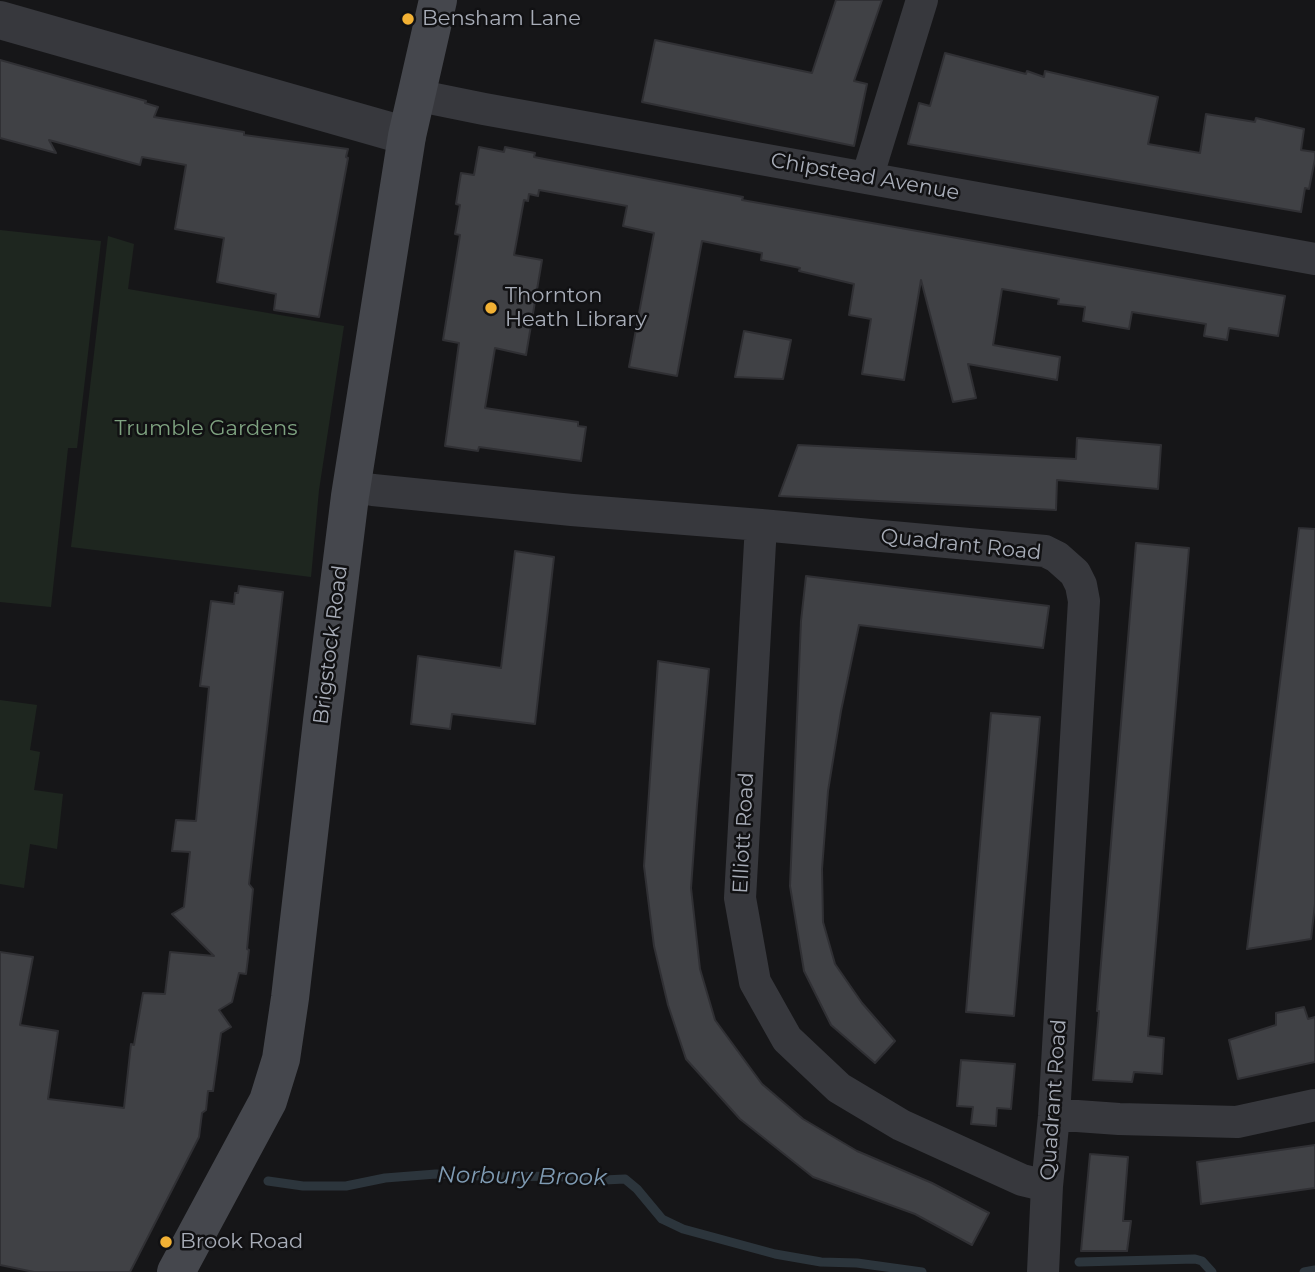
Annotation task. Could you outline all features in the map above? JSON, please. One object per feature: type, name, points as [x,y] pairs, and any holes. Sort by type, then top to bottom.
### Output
[{"type":"main road","name":"Brigstock Road","points":[[176,1272],[268,1101],[281,1059],[351,486],[407,136],[438,0]]},
{"type":"street","points":[[867,178],[922,0]]},
{"type":"street","points":[[0,20],[407,136]]},
{"type":"street","name":"Chipstead Avenue","points":[[415,95],[1315,258]]},
{"type":"street","name":"Quadrant Road","points":[[351,486],[560,509],[1045,551],[1057,557],[1075,573],[1084,601],[1043,1272]]},
{"type":"street","name":"Elliott Road","points":[[761,525],[740,898],[755,982],[786,1039],[839,1088],[901,1125],[1021,1180],[1047,1186]]},
{"type":"street","points":[[1054,1116],[1237,1122],[1315,1105]]},
{"type":"green space","points":[[0,230],[101,241],[77,448],[68,448],[51,607],[0,602]]},
{"type":"green space","name":"Trumble Gardens","points":[[108,236],[134,244],[128,289],[344,326],[319,490],[311,577],[71,547]]},
{"type":"green space","points":[[0,700],[37,705],[30,750],[40,752],[34,790],[63,794],[57,849],[30,844],[24,888],[0,884]]},
{"type":"building","points":[[836,0],[882,0],[854,81],[867,84],[854,146],[642,102],[655,40],[812,73]]},
{"type":"building","points":[[945,53],[1026,74],[1027,71],[1044,77],[1045,71],[1158,97],[1148,144],[1200,153],[1206,114],[1255,122],[1256,118],[1304,129],[1301,150],[1315,152],[1315,159],[1309,189],[1305,188],[1301,212],[908,144],[919,103],[930,106]]},
{"type":"building","points":[[0,60],[146,101],[145,103],[158,107],[154,117],[244,132],[244,135],[348,149],[319,317],[274,310],[276,294],[217,282],[224,238],[175,229],[186,165],[142,157],[140,165],[49,140],[56,153],[0,138]]},
{"type":"building","points":[[479,147],[504,152],[505,147],[535,153],[534,157],[743,197],[742,200],[1285,296],[1278,336],[1229,328],[1227,340],[1204,336],[1206,324],[1132,312],[1129,329],[1083,321],[1085,307],[1058,304],[1059,299],[1002,289],[993,345],[1060,357],[1057,380],[968,364],[976,398],[953,402],[921,280],[904,380],[862,374],[871,319],[849,315],[854,284],[761,260],[762,253],[702,241],[677,376],[629,367],[654,233],[623,226],[627,206],[539,190],[538,196],[529,194],[528,201],[524,200],[514,255],[542,260],[526,355],[495,348],[485,408],[578,422],[578,426],[586,427],[581,461],[479,447],[478,451],[445,446],[459,343],[443,340],[460,235],[455,234],[460,205],[456,204],[461,173],[474,175]]},
{"type":"building","points":[[744,331],[791,340],[783,379],[735,377]]},
{"type":"building","points":[[1077,438],[1161,445],[1158,489],[1057,480],[1056,510],[779,496],[798,445],[1076,459]]},
{"type":"building","points":[[1299,528],[1315,529],[1315,904],[1311,939],[1247,949]]},
{"type":"building","points":[[1136,543],[1189,548],[1148,1036],[1164,1038],[1162,1074],[1134,1072],[1132,1082],[1093,1080]]},
{"type":"building","points":[[515,551],[554,557],[535,724],[452,714],[450,729],[411,724],[418,656],[501,668]]},
{"type":"building","points":[[806,576],[1049,606],[1043,648],[859,625],[828,791],[822,869],[823,922],[835,964],[862,1003],[895,1041],[875,1063],[831,1025],[804,971],[790,886],[801,621]]},
{"type":"building","points":[[239,586],[283,592],[249,884],[253,889],[246,974],[239,973],[232,1002],[219,1010],[231,1027],[221,1033],[213,1091],[208,1091],[199,1137],[130,1272],[34,1272],[0,1265],[0,952],[33,957],[20,1025],[58,1031],[48,1099],[124,1108],[131,1044],[134,1045],[143,993],[165,994],[170,952],[214,956],[172,914],[184,907],[190,852],[172,851],[176,820],[196,821],[209,687],[200,686],[211,601],[234,604]]},
{"type":"building","points":[[658,661],[709,669],[691,888],[700,969],[715,1020],[762,1084],[803,1119],[857,1151],[932,1183],[989,1213],[972,1245],[915,1214],[813,1177],[740,1119],[686,1059],[668,1005],[654,946],[644,866]]},
{"type":"building","points":[[991,713],[1040,717],[1014,1016],[966,1012]]},
{"type":"building","points":[[1304,1007],[1308,1019],[1315,1017],[1315,1062],[1238,1079],[1229,1040],[1276,1025],[1276,1013]]},
{"type":"building","points":[[961,1060],[1015,1064],[1011,1109],[997,1108],[996,1126],[971,1124],[973,1107],[957,1106]]},
{"type":"building","points":[[1315,1145],[1315,1188],[1201,1204],[1197,1162]]},
{"type":"building","points":[[1090,1154],[1128,1157],[1123,1221],[1131,1221],[1127,1251],[1081,1251]]},
{"type":"waterway","name":"Norbury Brook","points":[[268,1181],[303,1186],[346,1186],[385,1178],[436,1174],[625,1179],[662,1219],[683,1229],[775,1254],[821,1262],[857,1263],[922,1272]]},
{"type":"waterway","name":"Norbury Brook","points":[[1079,1262],[1195,1259],[1202,1261],[1212,1272]]},
{"type":"waterway","name":"Norbury Brook","points":[[1304,1272],[1315,1270]]},
{"type":"place","name":"Bensham Lane","points":[[408,19]]},
{"type":"place","name":"Thornton Heath Library","points":[[491,308]]},
{"type":"place","name":"Brook Road","points":[[166,1242]]}]
